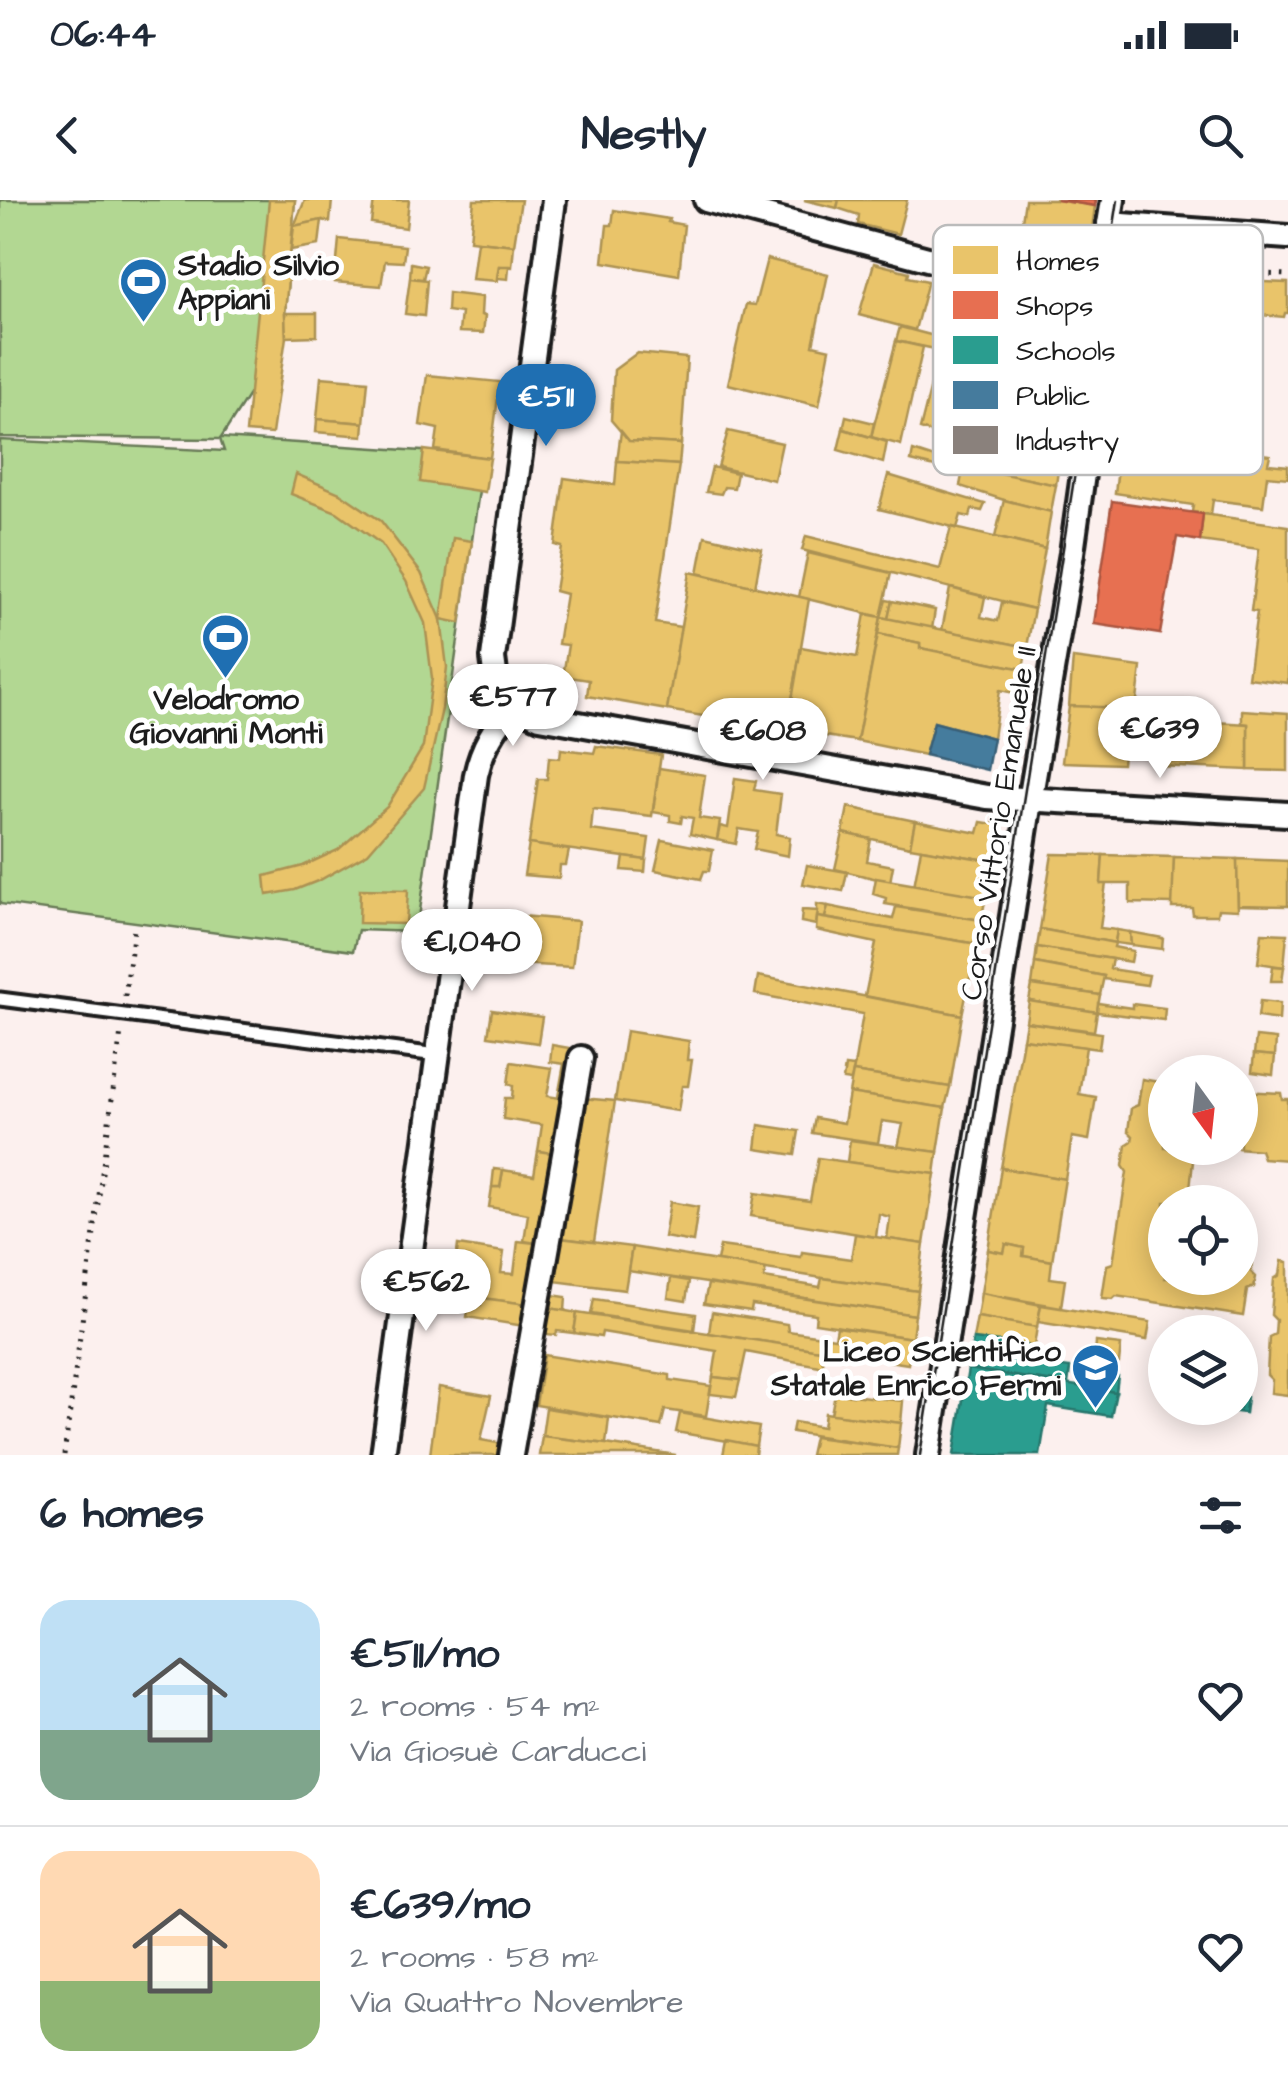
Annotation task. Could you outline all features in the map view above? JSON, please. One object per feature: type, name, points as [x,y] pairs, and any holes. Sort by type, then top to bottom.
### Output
[{"type":"street","points":[[554,200],[493,658],[496,681],[514,705],[540,717],[987,797],[1288,814]]},
{"type":"street","points":[[706,200],[933,260]]},
{"type":"street","name":"Corso Vittorio Emanuele II","points":[[1109,224],[1113,200]]},
{"type":"street","points":[[1109,224],[1121,225]]},
{"type":"street","points":[[1263,236],[1288,237]]},
{"type":"street","name":"Corso Vittorio Emanuele II","points":[[928,1455],[1083,475]]},
{"type":"street","points":[[383,1455],[480,754],[514,705]]},
{"type":"street","points":[[511,1455],[581,1058]]},
{"type":"lane","points":[[0,999],[436,1055]]},
{"type":"path","points":[[1263,273],[1288,274]]},
{"type":"path","points":[[64,1455],[134,929]]},
{"type":"green space","name":"Velodromo Giovanni Monti","points":[[0,200],[295,200],[286,337],[221,438],[484,455],[417,932],[358,930],[353,951],[0,904],[0,440],[224,451],[220,439],[0,437]]},
{"type":"building: Homes","points":[[269,200],[295,200],[286,337],[272,434],[246,432]]},
{"type":"building: Homes","points":[[305,200],[332,200],[330,222],[294,226]]},
{"type":"building: Homes","points":[[374,200],[409,200],[406,228],[371,223]]},
{"type":"building: Homes","points":[[474,200],[521,200],[514,245],[470,240]]},
{"type":"building: Homes","points":[[804,200],[839,200],[837,208]]},
{"type":"building: Homes","points":[[839,200],[907,200],[898,234],[858,224],[859,215],[837,208]]},
{"type":"building: Homes","points":[[1025,200],[1095,206],[1092,225],[1021,225]]},
{"type":"building: Homes","points":[[614,210],[684,225],[679,275],[603,262],[607,225],[612,225]]},
{"type":"building: Homes","points":[[322,220],[319,245],[291,250],[294,226]]},
{"type":"building: Homes","points":[[339,239],[405,246],[403,262],[385,261],[381,286],[335,282]]},
{"type":"building: Homes","points":[[477,241],[514,245],[512,267],[499,266],[497,281],[472,279]]},
{"type":"building: Homes","points":[[767,259],[828,274],[813,345],[830,349],[819,406],[728,384],[746,304],[755,305]]},
{"type":"building: Homes","points":[[411,263],[426,266],[423,279],[410,278]]},
{"type":"building: Homes","points":[[874,263],[928,281],[915,330],[859,315]]},
{"type":"building: Homes","points":[[499,266],[509,266],[508,279],[497,278]]},
{"type":"building: Homes","points":[[410,278],[427,280],[424,316],[405,314]]},
{"type":"building: Homes","points":[[1263,282],[1288,283],[1288,313],[1284,317],[1263,315]]},
{"type":"building: Homes","points":[[448,293],[482,297],[483,333],[459,332],[461,313],[447,311]]},
{"type":"building: Homes","points":[[285,313],[317,313],[317,336],[286,337]]},
{"type":"building: Homes","points":[[900,327],[933,336],[933,349],[896,341]]},
{"type":"building: Homes","points":[[896,341],[923,347],[901,445],[871,437]]},
{"type":"building: Homes","points":[[637,353],[687,358],[681,444],[629,441],[611,420],[614,370]]},
{"type":"building: Homes","points":[[427,375],[500,382],[490,458],[435,450],[438,429],[420,425]]},
{"type":"building: Homes","points":[[321,377],[368,381],[364,423],[317,419]]},
{"type":"building: Homes","points":[[933,378],[933,433],[920,429]]},
{"type":"building: Homes","points":[[846,416],[874,423],[871,437],[843,429]]},
{"type":"building: Homes","points":[[317,419],[364,423],[363,436],[316,432]]},
{"type":"building: Homes","points":[[843,429],[887,442],[883,463],[838,450]]},
{"type":"building: Homes","points":[[621,431],[629,441],[681,444],[679,465],[617,461]]},
{"type":"building: Homes","points":[[728,431],[782,443],[774,480],[718,467]]},
{"type":"building: Homes","points":[[424,450],[490,458],[485,492],[420,482]]},
{"type":"building: Homes","points":[[913,451],[933,457],[933,466],[911,461]]},
{"type":"building: Homes","points":[[1263,454],[1270,455],[1268,464],[1288,466],[1288,478],[1267,476],[1263,506],[1213,500],[1211,514],[1192,512],[1193,505],[1115,493],[1117,475],[1263,475]]},
{"type":"building: Homes","points":[[617,461],[679,465],[655,623],[681,627],[667,710],[587,696],[589,680],[563,676],[568,645],[558,644],[566,594],[555,591],[562,547],[555,545],[564,478],[615,485]]},
{"type":"building: Homes","points":[[712,467],[737,473],[734,488],[724,487],[721,494],[706,492]]},
{"type":"building: Homes","points":[[296,474],[340,493],[381,521],[421,573],[441,619],[447,667],[424,788],[368,853],[320,880],[267,895],[265,876],[303,866],[338,850],[387,807],[423,747],[432,678],[425,623],[406,581],[381,544],[337,512],[291,494]]},
{"type":"building: Homes","points":[[888,475],[985,504],[982,511],[972,509],[970,517],[961,515],[957,528],[879,509]]},
{"type":"building: Homes","points":[[962,475],[1010,475],[1056,485],[1051,512],[960,486]]},
{"type":"building: Homes","points":[[1009,475],[1057,475],[1056,485]]},
{"type":"building: Homes","points":[[1004,500],[1051,512],[1045,549],[995,537]]},
{"type":"building: Homes","points":[[1203,514],[1288,526],[1288,683],[1248,678],[1257,612],[1251,611],[1259,549],[1200,541]]},
{"type":"building: Homes","points":[[951,527],[1045,549],[1034,609],[802,550],[806,536],[940,569]]},
{"type":"building: Homes","points":[[705,536],[762,549],[755,587],[698,573]]},
{"type":"building: Homes","points":[[453,538],[472,541],[460,623],[441,619]]},
{"type":"building: Homes","points":[[808,553],[891,573],[881,617],[799,597]]},
{"type":"building: Homes","points":[[690,572],[809,599],[787,730],[667,710]]},
{"type":"building: Homes","points":[[950,588],[985,597],[981,617],[998,621],[1002,602],[1034,609],[1027,647],[942,630]]},
{"type":"building: Homes","points":[[886,600],[892,601],[888,619],[881,617]]},
{"type":"building: Homes","points":[[892,601],[935,610],[932,629],[888,619]]},
{"type":"building: Homes","points":[[865,614],[881,617],[857,741],[787,730],[801,647],[857,657]]},
{"type":"building: Homes","points":[[881,617],[1027,647],[1023,669],[920,648],[920,643],[878,634]]},
{"type":"building: Homes","points":[[878,634],[920,643],[920,648],[1023,669],[1019,694],[1000,690],[993,738],[934,722],[925,755],[857,741]]},
{"type":"building: Homes","points":[[1073,658],[1141,667],[1136,709],[1069,706]]},
{"type":"building: Homes","points":[[1069,706],[1128,708],[1122,764],[1062,762]]},
{"type":"building: Homes","points":[[1242,710],[1288,713],[1288,771],[1248,770],[1248,724],[1242,723]]},
{"type":"building: Homes","points":[[1161,719],[1248,724],[1248,770],[1158,766]]},
{"type":"building: Homes","points":[[596,746],[661,755],[652,816],[593,809],[591,830],[649,838],[646,860],[529,844],[538,779],[547,779],[549,757],[560,758],[561,749],[594,753]]},
{"type":"building: Homes","points":[[659,768],[705,775],[699,818],[720,821],[717,840],[690,834],[693,818],[682,816],[681,823],[670,821],[670,815],[653,812]]},
{"type":"building: Homes","points":[[735,778],[756,781],[754,790],[781,794],[776,834],[790,837],[788,856],[754,849],[758,832],[739,829],[736,844],[717,840],[720,826],[728,828]]},
{"type":"building: Homes","points":[[848,807],[915,821],[910,847],[843,833]]},
{"type":"building: Homes","points":[[915,821],[978,833],[981,822],[1000,825],[993,861],[910,847]]},
{"type":"building: Homes","points":[[843,833],[871,839],[867,861],[893,866],[890,882],[835,869]]},
{"type":"building: Homes","points":[[662,840],[713,850],[709,871],[704,871],[701,879],[655,870]]},
{"type":"building: Homes","points":[[529,844],[569,850],[566,865],[560,865],[559,878],[524,875]]},
{"type":"building: Homes","points":[[921,849],[993,861],[986,897],[914,886]]},
{"type":"building: Homes","points":[[1052,854],[1103,855],[1101,884],[1106,883],[1100,928],[1117,930],[1115,943],[1040,929]]},
{"type":"building: Homes","points":[[1103,855],[1174,857],[1173,904],[1130,903],[1130,884],[1101,884]]},
{"type":"building: Homes","points":[[624,857],[646,860],[645,872],[622,870]]},
{"type":"building: Homes","points":[[1174,857],[1237,859],[1238,910],[1218,909],[1217,915],[1193,915],[1192,908],[1172,908]]},
{"type":"building: Homes","points":[[1237,859],[1288,861],[1288,906],[1238,905]]},
{"type":"building: Homes","points":[[807,865],[847,872],[843,891],[803,884]]},
{"type":"building: Homes","points":[[876,878],[986,897],[981,920],[885,904],[886,898],[873,894]]},
{"type":"building: Homes","points":[[360,889],[408,890],[406,924],[359,923]]},
{"type":"building: Homes","points":[[817,904],[828,906],[825,918],[817,917]]},
{"type":"building: Homes","points":[[828,906],[893,919],[896,907],[981,920],[977,944],[825,918]]},
{"type":"building: Homes","points":[[802,910],[818,911],[816,925],[801,922]]},
{"type":"building: Homes","points":[[522,916],[578,921],[572,967],[517,964]]},
{"type":"building: Homes","points":[[817,917],[977,944],[962,1015],[865,996],[876,943],[816,930]]},
{"type":"building: Homes","points":[[1040,929],[1115,943],[1114,947],[1133,951],[1131,962],[1037,947]]},
{"type":"building: Homes","points":[[1117,930],[1130,932],[1131,945],[1115,943]]},
{"type":"building: Homes","points":[[1130,932],[1163,938],[1162,949],[1131,945]]},
{"type":"building: Homes","points":[[1262,933],[1287,934],[1284,967],[1258,963]]},
{"type":"building: Homes","points":[[1037,947],[1112,959],[1110,969],[1149,975],[1147,985],[1035,963]]},
{"type":"building: Homes","points":[[1035,963],[1104,976],[1100,995],[1032,985]]},
{"type":"building: Homes","points":[[1273,966],[1284,967],[1282,981],[1271,981]]},
{"type":"building: Homes","points":[[758,976],[962,1015],[950,1087],[853,1072],[863,1014],[755,994]]},
{"type":"building: Homes","points":[[1032,985],[1100,995],[1097,1012],[1029,1001]]},
{"type":"building: Homes","points":[[1029,1001],[1097,1012],[1094,1031],[1026,1022]]},
{"type":"building: Homes","points":[[1260,1001],[1280,1003],[1279,1020],[1258,1017]]},
{"type":"building: Homes","points":[[1098,1003],[1165,1008],[1164,1020],[1097,1012]]},
{"type":"building: Homes","points":[[492,1010],[542,1017],[538,1043],[488,1036]]},
{"type":"building: Homes","points":[[1026,1022],[1101,1033],[1099,1049],[1023,1039]]},
{"type":"building: Homes","points":[[626,1031],[689,1041],[687,1060],[692,1060],[688,1086],[682,1086],[678,1111],[615,1101]]},
{"type":"building: Homes","points":[[1256,1037],[1276,1039],[1275,1056],[1254,1054]]},
{"type":"building: Homes","points":[[1023,1039],[1086,1047],[1079,1094],[1096,1097],[1089,1140],[1072,1137],[1065,1179],[1001,1168]]},
{"type":"building: Homes","points":[[552,1045],[575,1049],[573,1065],[550,1062]]},
{"type":"building: Homes","points":[[1254,1054],[1275,1056],[1273,1075],[1258,1073],[1258,1055]]},
{"type":"building: Homes","points":[[511,1062],[552,1068],[547,1096],[567,1099],[558,1154],[538,1151],[542,1125],[503,1119],[505,1098],[512,1098],[513,1086],[508,1084]]},
{"type":"building: Homes","points":[[564,1064],[573,1065],[567,1099],[558,1097]]},
{"type":"building: Homes","points":[[845,1066],[854,1067],[851,1081],[843,1080]]},
{"type":"building: Homes","points":[[853,1072],[950,1087],[945,1108],[849,1093]]},
{"type":"building: Homes","points":[[1142,1079],[1148,1080],[1148,1165],[1193,1165],[1190,1185],[1148,1185],[1148,1295],[1246,1295],[1243,1315],[1116,1296],[1102,1298],[1107,1265],[1113,1263],[1127,1172],[1123,1166],[1126,1145],[1133,1136],[1128,1131],[1131,1108],[1138,1105]]},
{"type":"building: Homes","points":[[1258,1092],[1281,1093],[1282,1099],[1288,1099],[1287,1160],[1263,1158]]},
{"type":"building: Homes","points":[[849,1093],[945,1108],[938,1152],[898,1147],[903,1124],[882,1121],[878,1143],[812,1133],[815,1118],[844,1123]]},
{"type":"building: Homes","points":[[581,1098],[615,1101],[594,1242],[560,1238],[568,1177],[575,1173],[581,1136]]},
{"type":"building: Homes","points":[[759,1125],[799,1131],[795,1155],[756,1149]]},
{"type":"building: Homes","points":[[850,1140],[938,1152],[935,1174],[847,1162]]},
{"type":"building: Homes","points":[[538,1151],[558,1154],[543,1244],[524,1241],[528,1214],[489,1207],[492,1187],[500,1187],[503,1170],[534,1175]]},
{"type":"building: Homes","points":[[818,1158],[935,1174],[924,1244],[887,1239],[890,1217],[879,1214],[876,1237],[751,1216],[755,1193],[810,1201]]},
{"type":"building: Homes","points":[[1001,1168],[1065,1179],[1052,1261],[1023,1256],[1024,1248],[1006,1244],[1004,1253],[988,1250]]},
{"type":"building: Homes","points":[[494,1169],[503,1170],[500,1187],[492,1187]]},
{"type":"building: Homes","points":[[670,1202],[698,1207],[693,1242],[664,1237]]},
{"type":"building: Homes","points":[[855,1234],[924,1244],[918,1291],[717,1261],[720,1246],[851,1259]]},
{"type":"building: Homes","points":[[560,1238],[632,1247],[625,1290],[554,1281]]},
{"type":"building: Homes","points":[[518,1241],[543,1244],[534,1305],[482,1298],[483,1289],[453,1285],[458,1245],[504,1252],[501,1273],[514,1274]]},
{"type":"building: Homes","points":[[1006,1244],[1024,1248],[1023,1256],[1052,1261],[1050,1278],[1065,1280],[1061,1307],[981,1293],[988,1250],[1004,1253]]},
{"type":"building: Homes","points":[[632,1247],[766,1269],[764,1278],[820,1287],[822,1278],[918,1291],[915,1315],[628,1271]]},
{"type":"building: Homes","points":[[1282,1261],[1288,1262],[1288,1395],[1271,1393],[1272,1380],[1267,1375],[1269,1337],[1275,1334],[1276,1320],[1271,1315],[1274,1279],[1280,1275]]},
{"type":"building: Homes","points":[[671,1278],[689,1281],[686,1301],[668,1298]]},
{"type":"building: Homes","points":[[708,1284],[915,1315],[912,1338],[815,1323],[816,1314],[752,1305],[751,1311],[704,1304]]},
{"type":"building: Homes","points":[[981,1293],[1041,1305],[1037,1327],[977,1317]]},
{"type":"building: Homes","points":[[552,1295],[566,1297],[565,1311],[550,1308]]},
{"type":"building: Homes","points":[[482,1298],[534,1305],[531,1327],[467,1317],[469,1304],[481,1305]]},
{"type":"building: Homes","points":[[594,1299],[696,1314],[694,1330],[591,1314]]},
{"type":"building: Homes","points":[[1041,1305],[1148,1322],[1148,1334],[1147,1340],[1038,1322]]},
{"type":"building: Homes","points":[[550,1308],[577,1313],[574,1333],[545,1334]]},
{"type":"building: Homes","points":[[712,1312],[787,1324],[788,1331],[835,1338],[837,1327],[912,1338],[908,1364],[709,1333]]},
{"type":"building: Homes","points":[[577,1313],[820,1350],[824,1367],[746,1352],[740,1380],[713,1377],[717,1351],[602,1332],[601,1337],[574,1333]]},
{"type":"building: Homes","points":[[977,1317],[1037,1327],[1034,1346],[973,1339]]},
{"type":"building: Homes","points":[[1096,1342],[1121,1345],[1119,1363],[1095,1359]]},
{"type":"building: Homes","points":[[544,1355],[670,1375],[670,1380],[711,1386],[706,1416],[665,1410],[661,1426],[536,1405]]},
{"type":"building: Homes","points":[[713,1377],[740,1380],[736,1397],[710,1394]]},
{"type":"building: Homes","points":[[439,1387],[491,1396],[481,1440],[509,1445],[507,1455],[430,1455]]},
{"type":"building: Homes","points":[[835,1393],[903,1401],[901,1423],[831,1414]]},
{"type":"building: Homes","points":[[546,1408],[609,1418],[606,1444],[542,1436]]},
{"type":"building: Homes","points":[[680,1413],[759,1427],[756,1446],[676,1432]]},
{"type":"building: Homes","points":[[825,1413],[901,1423],[898,1448],[792,1432],[794,1422],[823,1427]]},
{"type":"building: Homes","points":[[542,1436],[606,1444],[676,1455],[539,1455]]},
{"type":"building: Homes","points":[[814,1437],[898,1448],[897,1455],[810,1455]]},
{"type":"building: Homes","points":[[726,1440],[756,1446],[755,1455],[723,1455]]},
{"type":"building: Shops","points":[[1057,200],[1096,200],[1095,206]]},
{"type":"building: Shops","points":[[1112,501],[1203,514],[1200,541],[1177,537],[1160,634],[1094,624]]},
{"type":"building: Schools","points":[[973,1339],[1026,1345],[1024,1362],[1070,1368],[1068,1384],[968,1369]]},
{"type":"building: Schools","points":[[968,1369],[1116,1392],[1111,1416],[1048,1406],[1040,1455],[954,1455]]},
{"type":"building: Schools","points":[[1089,1372],[1118,1376],[1116,1392],[1086,1387]]},
{"type":"building: Public","points":[[934,722],[993,738],[987,770],[925,755]]},
{"type":"tram line","points":[[1114,225],[1118,200]]},
{"type":"tram line","points":[[920,1455],[1075,475]]},
{"type":"place","name":"Stadio Silvio Appiani","points":[[143,324]]},
{"type":"place","name":"Velodromo Giovanni Monti","points":[[226,680]]},
{"type":"place","name":"Liceo Scientifico Statale Enrico Fermi","points":[[1096,1410]]}]
